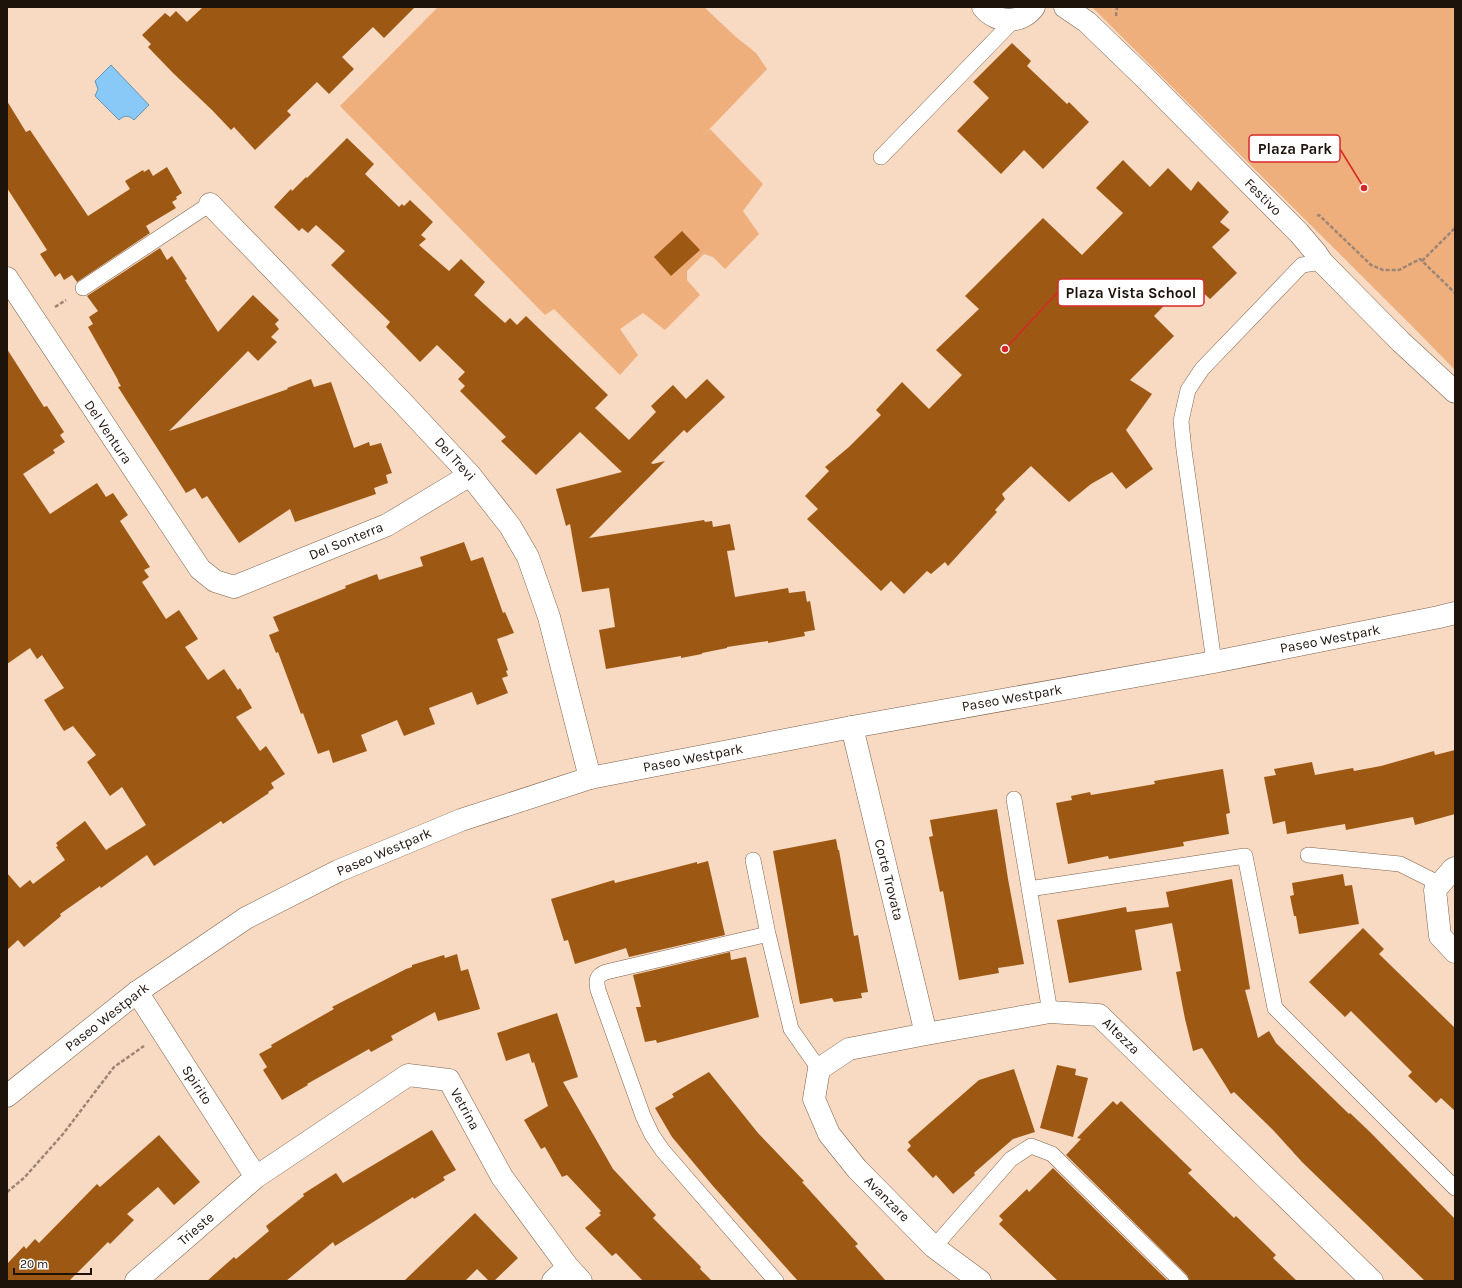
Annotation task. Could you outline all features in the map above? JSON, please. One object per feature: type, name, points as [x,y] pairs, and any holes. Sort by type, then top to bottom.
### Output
[{"type":"street","points":[[983,7],[994,17],[1004,20],[1014,20],[1023,17],[1034,7]]},
{"type":"street","name":"Festivo","points":[[1065,7],[1087,22],[1146,79],[1299,233],[1322,262],[1401,342],[1455,392]]},
{"type":"street","name":"Del Trevi","points":[[210,204],[390,389],[470,475],[510,526],[528,557],[549,617],[590,778]]},
{"type":"street","name":"Del Ventura","points":[[7,278],[200,569],[215,581]]},
{"type":"street","name":"Del Sonterra","points":[[215,581],[234,587],[387,525],[470,475]]},
{"type":"street","name":"Paseo Westpark","points":[[7,1096],[137,992],[246,918],[338,871],[461,820],[590,778],[852,727],[1214,662],[1455,613]]},
{"type":"street","name":"Corte Trovata","points":[[852,727],[926,1034]]},
{"type":"street","points":[[1455,868],[1435,890],[1440,936],[1455,952]]},
{"type":"street","name":"Spirito","points":[[137,992],[256,1177]]},
{"type":"street","name":"Altezza","points":[[819,1069],[849,1049],[1050,1012],[1099,1014],[1372,1281]]},
{"type":"street","name":"Avanzare","points":[[819,1069],[814,1099],[829,1134],[852,1163],[934,1247],[980,1281]]},
{"type":"street","name":"Vetrina","points":[[256,1177],[408,1075],[449,1080],[502,1177],[568,1276]]},
{"type":"street","name":"Trieste","points":[[136,1281],[256,1177]]},
{"type":"lane","points":[[881,158],[1014,20]]},
{"type":"lane","points":[[83,288],[210,204]]},
{"type":"lane","points":[[1214,662],[1181,420],[1188,390],[1202,369],[1302,265],[1322,262]]},
{"type":"lane","points":[[1014,799],[1050,1012]]},
{"type":"lane","points":[[1308,855],[1400,864],[1440,884]]},
{"type":"lane","points":[[1029,889],[1245,856],[1275,1008],[1455,1188]]},
{"type":"lane","points":[[753,860],[768,934],[791,1029],[819,1069]]},
{"type":"lane","points":[[768,934],[606,972],[600,975],[596,982],[643,1116],[652,1135],[663,1151],[776,1281]]},
{"type":"lane","points":[[934,1247],[1011,1159],[1031,1146],[1052,1154],[1181,1281]]},
{"type":"path","points":[[1299,233],[1319,215],[1371,264],[1383,270],[1399,270],[1420,259],[1455,293]]},
{"type":"path","points":[[1422,261],[1455,228]]},
{"type":"path","points":[[35,321],[83,288]]},
{"type":"path","points":[[7,1192],[24,1178],[63,1134],[114,1067],[163,1032]]},
{"type":"shaded area","points":[[438,7],[704,7],[736,37],[756,53],[767,69],[701,138],[710,129],[763,184],[743,211],[759,234],[725,269],[713,257],[704,254],[687,271],[687,280],[700,295],[665,330],[643,313],[620,329],[638,355],[620,375],[554,309],[545,315],[340,106]]},
{"type":"shaded area","points":[[1092,7],[1455,7],[1455,370],[1413,327]]},
{"type":"water","points":[[111,65],[149,105],[134,120],[126,116],[119,120],[95,96],[98,89],[95,81]]},
{"type":"building","points":[[203,7],[415,7],[384,38],[373,27],[342,57],[354,69],[329,94],[317,82],[287,111],[291,115],[255,150],[234,127],[231,130],[173,73],[148,47],[151,44],[142,35],[165,13],[170,17],[176,11],[187,22]]},
{"type":"building","points":[[1012,43],[1031,61],[1027,66],[1067,104],[1069,102],[1089,122],[1043,169],[1024,150],[1001,174],[957,131],[989,98],[973,82]]},
{"type":"building","points":[[7,101],[26,132],[30,130],[88,216],[130,189],[125,181],[143,170],[144,172],[149,169],[153,176],[167,167],[182,193],[172,202],[176,208],[146,226],[150,233],[77,282],[72,275],[64,280],[60,273],[55,277],[40,254],[47,250],[7,188]]},
{"type":"building","points":[[347,138],[374,164],[365,174],[399,207],[402,204],[404,206],[410,200],[433,222],[421,235],[426,239],[419,245],[449,271],[461,259],[485,282],[474,295],[505,323],[510,318],[517,325],[526,316],[608,395],[595,408],[629,440],[656,412],[651,406],[673,385],[686,399],[707,379],[725,397],[687,433],[684,430],[651,463],[653,464],[665,461],[589,538],[704,520],[705,522],[712,521],[713,527],[730,524],[735,550],[727,551],[735,597],[788,588],[789,593],[805,591],[807,602],[810,601],[815,630],[804,632],[805,636],[768,643],[768,641],[727,647],[681,658],[681,656],[606,669],[599,630],[615,627],[609,588],[582,592],[570,524],[566,526],[556,489],[622,472],[580,432],[536,475],[501,441],[506,437],[460,391],[465,386],[458,379],[465,372],[437,345],[420,362],[386,327],[390,322],[331,265],[345,251],[316,225],[308,233],[302,228],[299,231],[274,207],[291,189],[292,191],[306,177],[307,178]]},
{"type":"building","points":[[1123,160],[1150,187],[1168,168],[1191,191],[1198,181],[1229,212],[1220,222],[1230,230],[1212,247],[1237,273],[1210,299],[1189,280],[1154,316],[1174,336],[1130,380],[1152,394],[1126,430],[1153,469],[1126,489],[1112,472],[1091,484],[1069,502],[1031,466],[1002,494],[1005,499],[995,510],[997,512],[948,566],[945,562],[931,574],[927,571],[904,594],[891,581],[881,591],[807,519],[818,509],[805,496],[829,471],[825,467],[849,447],[881,415],[876,410],[902,382],[929,409],[962,375],[936,350],[979,309],[965,296],[1043,218],[1082,255],[1123,213],[1096,188]]},
{"type":"building","points":[[682,231],[700,250],[671,276],[654,257]]},
{"type":"building","points":[[160,248],[167,260],[172,256],[187,279],[185,280],[218,332],[253,295],[279,320],[275,324],[279,329],[271,337],[277,342],[258,361],[248,351],[169,431],[288,389],[287,388],[311,379],[314,387],[331,382],[354,448],[369,442],[370,446],[381,443],[392,473],[386,475],[388,483],[374,488],[376,494],[295,522],[290,509],[239,543],[207,496],[202,499],[195,488],[186,493],[118,387],[121,386],[88,327],[93,324],[89,317],[98,311],[87,296]]},
{"type":"building","points":[[7,349],[44,407],[47,406],[64,432],[60,435],[65,442],[53,450],[55,453],[23,474],[50,514],[97,483],[106,497],[113,493],[128,515],[120,521],[150,567],[144,570],[149,577],[142,582],[166,619],[179,610],[198,639],[185,647],[208,680],[224,669],[238,690],[240,688],[252,708],[236,717],[260,751],[266,746],[285,774],[271,783],[274,788],[268,792],[269,793],[223,824],[221,821],[154,866],[147,855],[101,888],[100,886],[60,914],[61,916],[24,947],[18,940],[7,950],[7,873],[20,888],[30,880],[33,884],[65,860],[56,847],[58,846],[56,843],[85,821],[106,850],[146,825],[122,787],[110,796],[87,762],[96,755],[73,726],[64,731],[44,700],[64,688],[42,655],[37,659],[30,648],[7,664]]},
{"type":"building","points":[[464,542],[471,561],[483,557],[503,613],[505,612],[514,633],[497,639],[508,670],[506,671],[508,676],[502,678],[508,693],[477,705],[472,692],[429,708],[435,724],[404,736],[397,720],[361,735],[367,751],[333,763],[329,750],[318,754],[303,713],[301,714],[278,652],[276,653],[269,635],[279,631],[273,617],[377,574],[379,580],[423,566],[420,557]]},
{"type":"building","points":[[1455,750],[1455,814],[1415,825],[1413,817],[1346,830],[1345,824],[1287,834],[1285,821],[1273,824],[1264,777],[1276,775],[1274,769],[1312,762],[1315,775],[1353,768],[1354,771],[1381,766],[1434,751],[1435,755]]},
{"type":"building","points":[[1223,769],[1230,813],[1226,814],[1229,834],[1183,842],[1184,846],[1109,859],[1108,856],[1068,864],[1056,803],[1072,800],[1071,796],[1090,792],[1091,795],[1155,784],[1154,781]]},
{"type":"building","points":[[997,809],[1024,964],[998,968],[999,973],[959,980],[943,891],[940,892],[929,837],[933,836],[930,820]]},
{"type":"building","points":[[836,839],[854,936],[858,935],[868,992],[861,993],[862,998],[834,1002],[832,998],[800,1004],[773,851]]},
{"type":"building","points":[[708,861],[725,935],[629,957],[626,948],[575,964],[568,940],[564,941],[551,899],[614,880],[615,883],[697,862],[697,864]]},
{"type":"building","points":[[1343,874],[1345,886],[1352,885],[1359,924],[1299,934],[1296,916],[1294,916],[1290,896],[1294,895],[1292,883]]},
{"type":"building","points":[[1232,879],[1250,989],[1245,990],[1258,1038],[1269,1031],[1276,1043],[1349,1114],[1350,1113],[1371,1133],[1455,1219],[1455,1281],[1425,1281],[1302,1162],[1274,1131],[1234,1092],[1231,1094],[1202,1048],[1193,1051],[1176,972],[1181,971],[1172,923],[1135,930],[1142,970],[1069,983],[1057,920],[1126,907],[1127,912],[1169,907],[1166,892]]},
{"type":"building","points":[[1363,928],[1384,949],[1379,954],[1455,1028],[1455,1111],[1441,1098],[1436,1103],[1408,1076],[1412,1072],[1351,1011],[1345,1017],[1309,982]]},
{"type":"building","points":[[730,952],[731,960],[746,957],[759,1017],[657,1043],[656,1040],[645,1042],[636,1007],[641,1007],[633,975]]},
{"type":"building","points":[[457,954],[461,971],[468,969],[480,1009],[438,1021],[435,1012],[391,1036],[393,1040],[371,1052],[369,1049],[282,1100],[263,1070],[267,1067],[259,1054],[272,1047],[271,1045],[334,1009],[332,1007],[412,967],[412,965],[444,955],[445,958]]},
{"type":"building","points":[[557,1013],[578,1077],[563,1082],[613,1169],[656,1215],[653,1218],[701,1267],[700,1269],[712,1281],[643,1281],[616,1253],[612,1256],[585,1228],[601,1215],[599,1213],[601,1211],[567,1175],[562,1177],[545,1147],[541,1149],[524,1120],[548,1106],[534,1062],[532,1063],[529,1053],[506,1061],[497,1033]]},
{"type":"building","points":[[1057,1065],[1076,1069],[1075,1075],[1088,1078],[1073,1137],[1040,1128]]},
{"type":"building","points":[[1014,1069],[1035,1132],[1013,1139],[974,1173],[975,1175],[953,1194],[936,1175],[933,1178],[907,1150],[911,1146],[908,1142],[979,1080]]},
{"type":"building","points":[[709,1072],[758,1133],[804,1181],[802,1182],[858,1244],[855,1246],[886,1281],[798,1281],[713,1186],[672,1137],[655,1108],[674,1097],[672,1094]]},
{"type":"building","points":[[1113,1101],[1117,1105],[1121,1101],[1192,1170],[1188,1173],[1234,1218],[1236,1216],[1276,1255],[1273,1258],[1297,1281],[1190,1281],[1187,1275],[1066,1155],[1081,1139],[1077,1138]]},
{"type":"building","points":[[432,1130],[456,1170],[443,1177],[445,1180],[414,1199],[413,1197],[335,1246],[333,1242],[286,1281],[207,1281],[234,1257],[236,1259],[269,1231],[266,1226],[304,1196],[303,1194],[336,1173],[343,1183]]},
{"type":"building","points":[[159,1135],[200,1182],[174,1205],[158,1187],[127,1214],[134,1220],[110,1244],[108,1242],[69,1281],[7,1281],[7,1264],[24,1246],[26,1249],[35,1239],[39,1243],[97,1184],[100,1187]]},
{"type":"building","points":[[1053,1168],[1168,1281],[1058,1281],[999,1224],[1003,1220],[999,1216],[1027,1189],[1029,1192]]},
{"type":"building","points":[[475,1213],[518,1258],[494,1281],[489,1281],[477,1269],[465,1281],[404,1281]]},
{"type":"place","name":"Plaza Park","points":[[1364,188]]},
{"type":"place","name":"Plaza Vista School","points":[[1005,349]]}]
